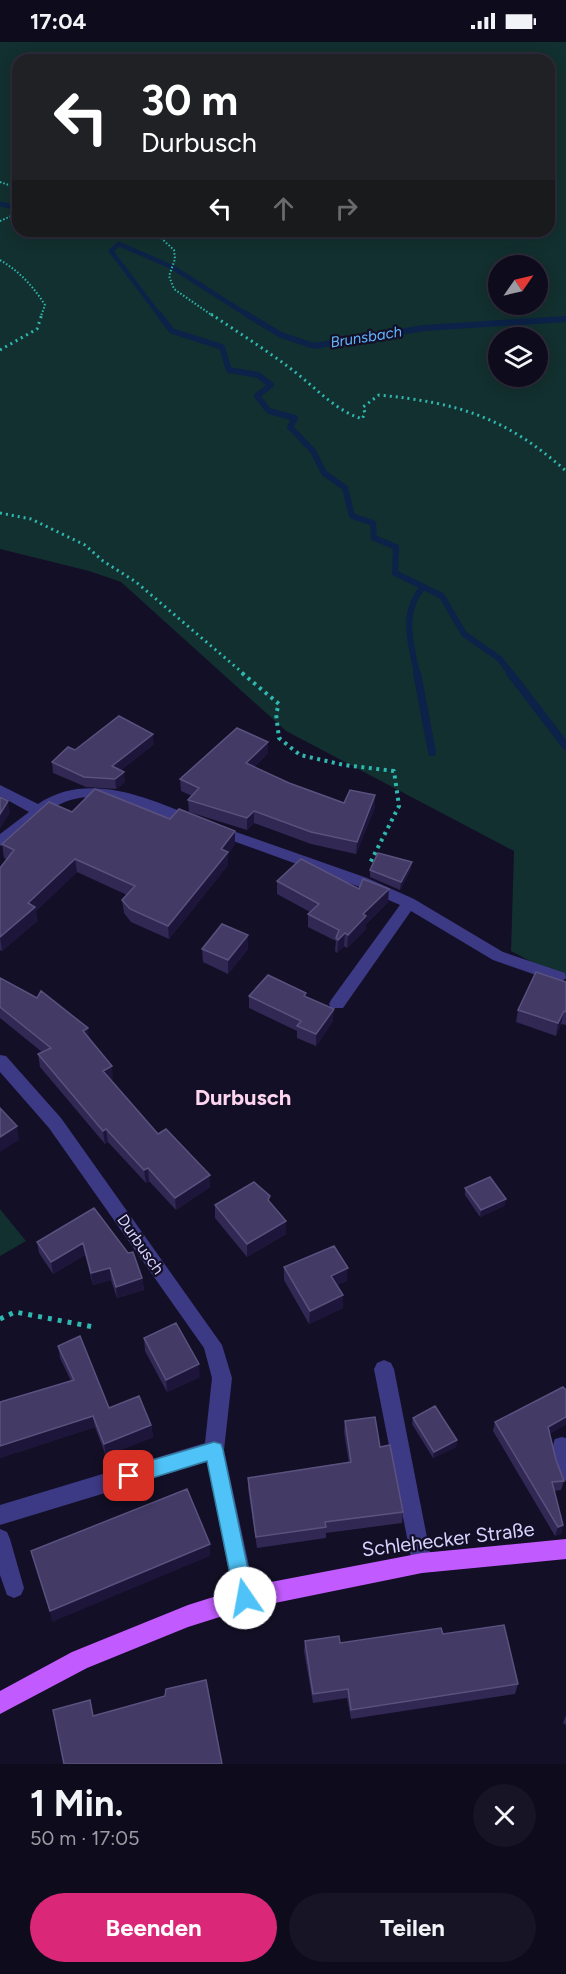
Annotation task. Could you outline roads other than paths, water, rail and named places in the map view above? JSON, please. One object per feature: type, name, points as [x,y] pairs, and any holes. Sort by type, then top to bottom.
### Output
[{"type":"main road","name":"Schlehecker Straße","points":[[0,1703],[80,1660],[188,1616],[245,1598],[422,1563],[566,1549]]},
{"type":"street","points":[[0,790],[39,811]]},
{"type":"street","points":[[0,842],[51,802],[79,794],[124,798],[155,807],[362,882],[409,903],[498,956],[559,977]]},
{"type":"street","points":[[337,1004],[409,903]]},
{"type":"street","name":"Durbusch","points":[[0,1061],[56,1123],[213,1345],[222,1378],[214,1450],[245,1598]]},
{"type":"street","points":[[384,1368],[422,1563]]},
{"type":"street","points":[[562,1446],[566,1471]]},
{"type":"street","points":[[0,1515],[214,1450]]},
{"type":"street","points":[[0,1539],[14,1588]]},
{"type":"waterway","name":"Brunsbach","points":[[0,204],[9,206]]},
{"type":"waterway","name":"Brunsbach","points":[[160,316],[111,251],[119,244],[172,267],[249,316]]},
{"type":"waterway","points":[[159,314],[172,331],[222,347],[229,370],[258,375],[271,385],[257,396],[269,411],[295,418],[290,427],[313,451],[324,473],[345,488],[352,516],[373,523],[374,538],[396,547],[395,573],[442,596],[464,634],[500,659],[511,674]]},
{"type":"waterway","name":"Brunsbach","points":[[246,314],[281,335],[314,346],[424,328],[566,319]]},
{"type":"waterway","points":[[417,674],[410,640],[409,618],[416,597],[423,587]]},
{"type":"waterway","points":[[417,673],[432,752]]},
{"type":"waterway","points":[[510,673],[566,746]]},
{"type":"district","name":"Durbusch","points":[[243,1097]]}]
